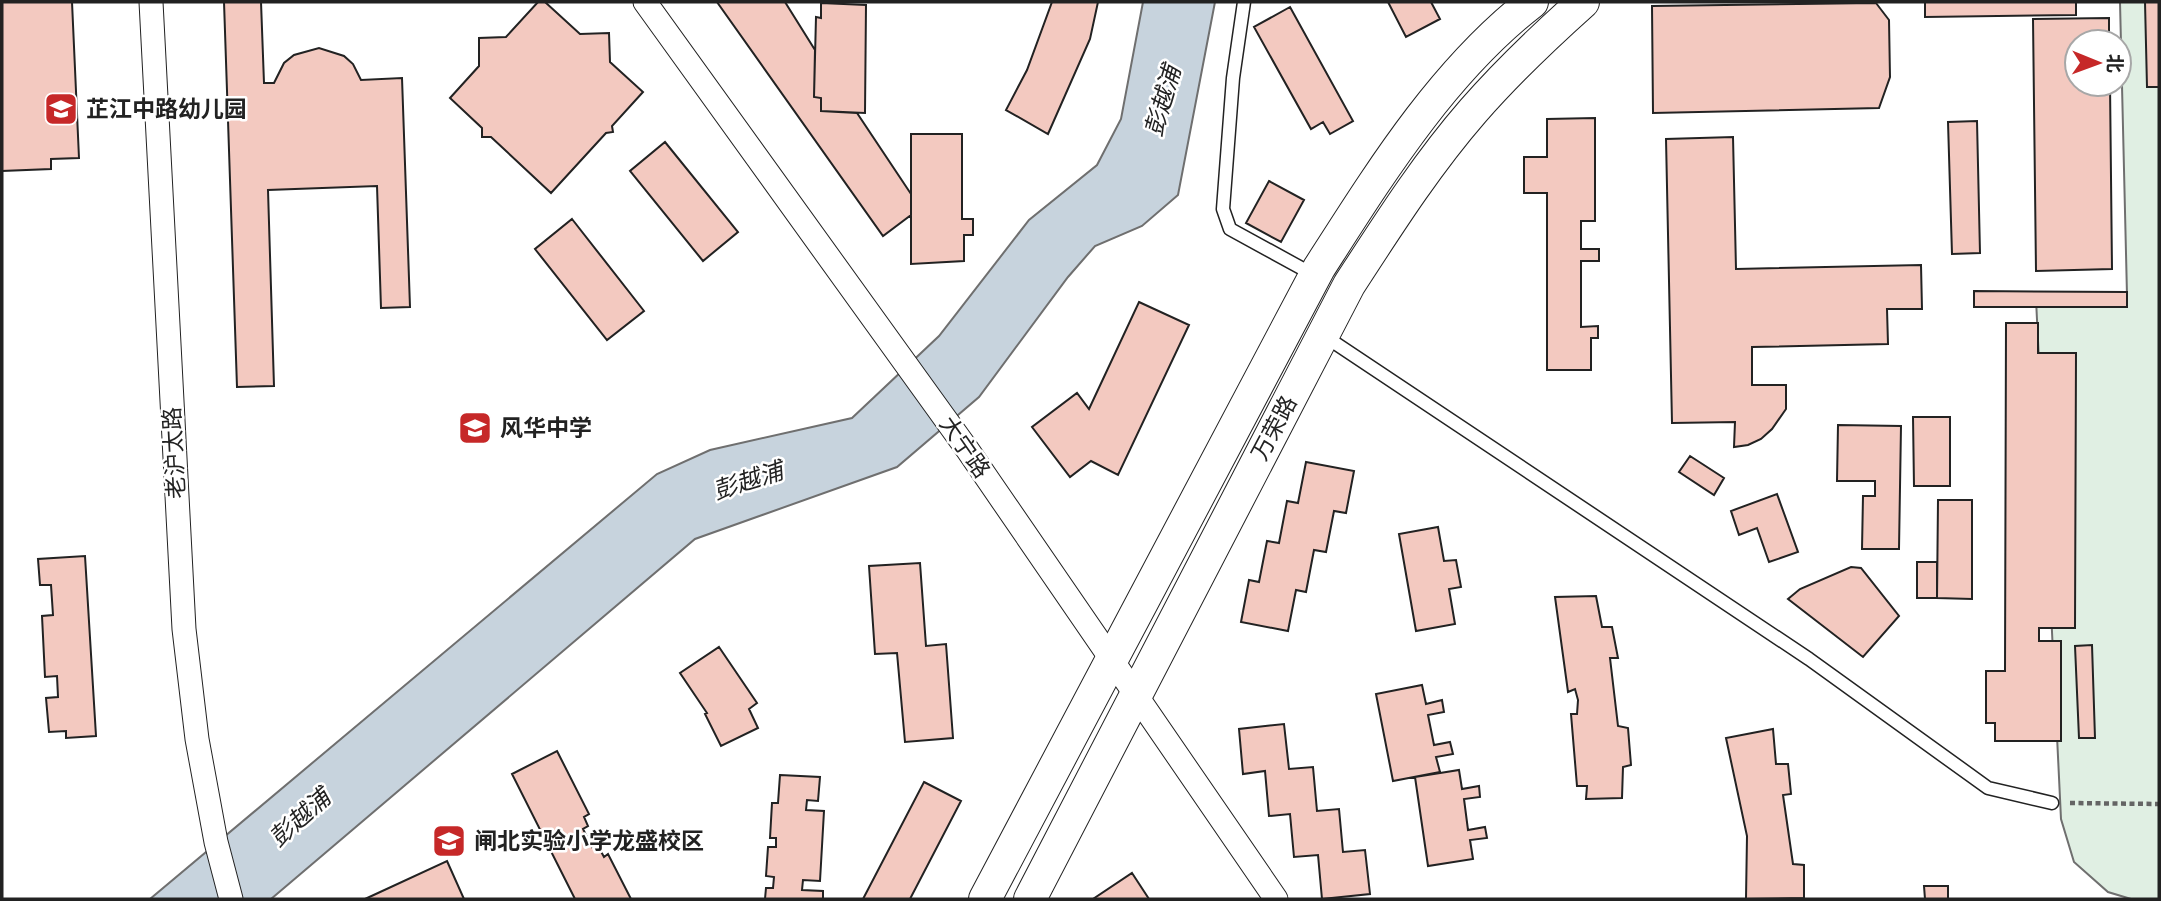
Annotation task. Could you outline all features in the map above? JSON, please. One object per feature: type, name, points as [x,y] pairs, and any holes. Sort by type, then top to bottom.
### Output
[{"type":"main road","name":"万荣路","points":[[985,899],[1314,276],[1380,173],[1445,88],[1512,12],[1532,2]]},
{"type":"main road","name":"万荣路","points":[[1030,899],[1349,285],[1418,181],[1473,111],[1533,47],[1583,2]]},
{"type":"street","name":"老沪太路","points":[[151,2],[184,629],[197,739],[216,842],[231,899]]},
{"type":"street","name":"大宁路","points":[[645,2],[967,449],[1276,899]]},
{"type":"lane","points":[[1244,2],[1233,78],[1223,209],[1230,229],[1314,276]]},
{"type":"lane","points":[[1323,335],[1809,659],[1988,788],[2052,803]]},
{"type":"path","points":[[2052,803],[2159,804]]},
{"type":"green space","points":[[2120,2],[2159,2],[2159,899],[2131,899],[2108,892],[2074,862],[2061,819],[2036,299],[2127,295],[2122,98],[2133,98],[2133,28],[2121,28]]},
{"type":"water","name":"彭越浦","points":[[1143,2],[1215,2],[1178,195],[1142,226],[1095,246],[1068,277],[979,397],[897,467],[695,539],[271,899],[150,899],[657,474],[710,450],[852,418],[939,336],[1029,220],[1097,165],[1121,119]]},
{"type":"building","points":[[2,2],[72,2],[79,158],[51,159],[51,169],[2,171]]},
{"type":"building","points":[[224,2],[261,2],[264,83],[274,83],[284,63],[294,55],[319,48],[344,56],[353,64],[361,80],[402,78],[410,307],[381,308],[377,186],[268,190],[274,386],[237,387]]},
{"type":"building","points":[[538,2],[545,2],[580,34],[609,33],[610,62],[643,92],[612,126],[613,132],[606,133],[551,193],[491,137],[482,137],[482,128],[450,98],[479,66],[479,38],[506,37]]},
{"type":"building","points":[[717,2],[785,2],[815,50],[814,97],[821,98],[821,111],[857,113],[911,194],[911,215],[883,236]]},
{"type":"building","points":[[1052,2],[1098,2],[1090,39],[1048,134],[1006,110],[1027,70]]},
{"type":"building","points":[[1388,2],[1431,2],[1440,19],[1406,37]]},
{"type":"building","points":[[1925,2],[2076,2],[2076,15],[1925,17]]},
{"type":"building","points":[[2145,2],[2159,2],[2159,87],[2147,87]]},
{"type":"building","points":[[821,3],[866,5],[865,113],[821,111],[821,98],[814,97],[816,17],[821,18]]},
{"type":"building","points":[[1876,3],[1889,20],[1890,77],[1879,108],[1653,113],[1652,6]]},
{"type":"building","points":[[1290,7],[1353,121],[1330,134],[1323,122],[1311,129],[1254,27]]},
{"type":"building","points":[[2109,18],[2109,28],[2063,28],[2063,98],[2110,98],[2112,269],[2036,271],[2033,19]]},
{"type":"building","points":[[1595,118],[1595,221],[1581,221],[1581,249],[1599,249],[1599,261],[1581,261],[1581,327],[1598,326],[1598,338],[1591,338],[1591,370],[1547,370],[1547,193],[1524,193],[1524,157],[1547,157],[1547,119]]},
{"type":"building","points":[[1977,121],[1980,253],[1952,254],[1948,122]]},
{"type":"building","points":[[911,134],[962,134],[962,219],[973,219],[973,235],[964,235],[964,261],[911,264]]},
{"type":"building","points":[[1733,137],[1736,269],[1921,265],[1922,309],[1887,309],[1888,344],[1752,347],[1752,385],[1786,385],[1786,409],[1761,439],[1734,447],[1735,422],[1672,423],[1666,139]]},
{"type":"building","points":[[665,142],[738,232],[703,261],[630,171]]},
{"type":"building","points":[[1269,181],[1304,200],[1281,242],[1246,223]]},
{"type":"building","points":[[572,219],[644,311],[607,340],[535,249]]},
{"type":"building","points":[[1974,291],[2127,292],[2127,307],[1974,307]]},
{"type":"building","points":[[1139,302],[1189,325],[1118,475],[1091,461],[1070,477],[1032,427],[1077,393],[1089,409]]},
{"type":"building","points":[[2006,323],[2038,323],[2038,353],[2076,353],[2075,628],[2039,628],[2039,641],[2061,641],[2061,741],[1995,741],[1995,723],[1986,723],[1986,671],[2005,671]]},
{"type":"building","points":[[1913,417],[1950,417],[1950,486],[1914,486]]},
{"type":"building","points":[[1838,425],[1901,426],[1899,549],[1862,549],[1863,496],[1875,496],[1875,481],[1837,481]]},
{"type":"building","points":[[1690,456],[1724,478],[1714,495],[1679,472]]},
{"type":"building","points":[[1306,462],[1354,471],[1346,513],[1334,511],[1326,552],[1314,550],[1306,592],[1296,590],[1288,631],[1241,622],[1249,580],[1259,582],[1267,541],[1279,543],[1287,501],[1298,503]]},
{"type":"building","points":[[1777,494],[1798,552],[1769,562],[1757,528],[1739,535],[1731,511]]},
{"type":"building","points":[[1938,500],[1972,500],[1972,599],[1937,598]]},
{"type":"building","points":[[1438,527],[1444,561],[1456,560],[1461,587],[1449,589],[1455,624],[1416,631],[1399,534]]},
{"type":"building","points":[[85,556],[96,736],[66,738],[66,731],[49,732],[46,698],[58,697],[57,676],[45,677],[42,616],[53,615],[51,585],[40,585],[38,559]]},
{"type":"building","points":[[1917,562],[1937,562],[1937,598],[1917,598]]},
{"type":"building","points":[[920,563],[926,646],[946,644],[953,738],[905,742],[897,653],[875,654],[869,566]]},
{"type":"building","points":[[1851,567],[1861,568],[1899,616],[1863,657],[1788,599],[1800,589]]},
{"type":"building","points":[[1596,596],[1602,627],[1612,627],[1618,658],[1610,658],[1618,726],[1628,728],[1631,765],[1623,767],[1622,798],[1586,799],[1587,786],[1577,786],[1571,714],[1577,714],[1578,700],[1575,689],[1568,692],[1555,597]]},
{"type":"building","points":[[2092,645],[2095,738],[2079,738],[2075,646]]},
{"type":"building","points":[[719,647],[757,703],[749,709],[758,728],[721,746],[705,714],[707,713],[680,673]]},
{"type":"building","points":[[1422,685],[1426,704],[1442,700],[1444,712],[1428,715],[1434,745],[1450,742],[1453,754],[1436,757],[1440,772],[1393,781],[1376,694]]},
{"type":"building","points":[[1284,724],[1289,769],[1313,767],[1317,811],[1339,809],[1343,852],[1365,850],[1370,894],[1322,899],[1318,855],[1294,857],[1290,814],[1269,816],[1265,771],[1243,774],[1239,729]]},
{"type":"building","points":[[1773,729],[1776,764],[1788,764],[1791,794],[1783,795],[1793,864],[1804,865],[1804,898],[1746,899],[1747,836],[1726,738]]},
{"type":"building","points":[[557,751],[589,814],[584,817],[588,826],[583,829],[592,847],[597,844],[604,857],[608,854],[631,899],[575,899],[512,774]]},
{"type":"building","points":[[1459,770],[1462,789],[1479,786],[1480,797],[1464,799],[1468,830],[1485,827],[1487,838],[1470,840],[1473,859],[1428,866],[1415,777]]},
{"type":"building","points":[[780,775],[820,777],[818,801],[807,800],[806,810],[824,811],[820,881],[803,880],[802,890],[823,891],[823,899],[765,899],[766,888],[773,888],[774,877],[766,876],[768,847],[776,847],[776,838],[770,838],[772,803],[778,803]]},
{"type":"building","points":[[924,782],[961,801],[910,899],[863,899]]},
{"type":"building","points":[[447,861],[464,899],[365,899]]},
{"type":"building","points":[[1132,873],[1149,899],[1093,899]]},
{"type":"building","points":[[1924,886],[1948,886],[1948,899],[1925,899]]},
{"type":"place","name":"芷江中路幼儿园","points":[[61,109]]},
{"type":"place","name":"风华中学","points":[[475,428]]},
{"type":"place","name":"闸北实验小学龙盛校区","points":[[449,841]]}]
